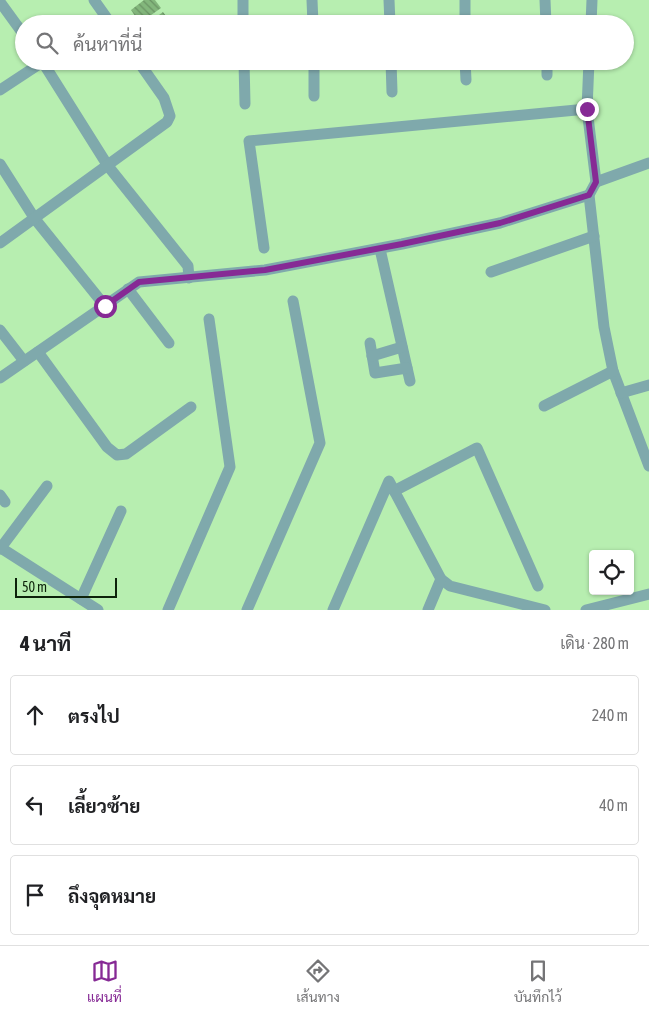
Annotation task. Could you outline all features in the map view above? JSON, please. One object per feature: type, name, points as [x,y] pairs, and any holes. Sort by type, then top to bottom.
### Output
[{"type":"street","points":[[94,0],[102,15]]},
{"type":"street","points":[[243,0],[243,15]]},
{"type":"street","points":[[312,0],[313,15]]},
{"type":"street","points":[[389,0],[390,15]]},
{"type":"street","points":[[465,0],[465,15]]},
{"type":"street","points":[[545,0],[546,15]]},
{"type":"street","points":[[591,15],[592,0]]},
{"type":"street","points":[[0,2],[15,23]]},
{"type":"street","points":[[0,90],[31,70]]},
{"type":"street","points":[[48,70],[108,166],[188,266],[189,278]]},
{"type":"street","points":[[0,243],[167,122],[170,116],[164,98],[144,70]]},
{"type":"street","points":[[244,70],[245,104]]},
{"type":"street","points":[[314,70],[314,96]]},
{"type":"street","points":[[391,70],[392,92]]},
{"type":"street","points":[[465,70],[466,80]]},
{"type":"street","points":[[547,70],[547,75]]},
{"type":"street","points":[[589,70],[587,109],[596,182],[589,195],[604,327],[613,371],[649,466]]},
{"type":"street","points":[[264,248],[249,141],[587,109]]},
{"type":"street","points":[[596,182],[649,163]]},
{"type":"street","points":[[0,164],[35,219],[105,306]]},
{"type":"street","points":[[0,378],[139,282],[265,270],[380,248],[500,223],[589,195]]},
{"type":"street","points":[[491,272],[594,236]]},
{"type":"street","points":[[380,248],[410,381]]},
{"type":"street","points":[[128,289],[169,343]]},
{"type":"street","points":[[247,610],[320,443],[293,301]]},
{"type":"street","points":[[168,610],[230,467],[209,319]]},
{"type":"street","points":[[0,330],[24,361]]},
{"type":"street","points":[[370,344],[376,374],[407,368]]},
{"type":"street","points":[[372,356],[402,347]]},
{"type":"street","points":[[38,352],[107,447],[117,455],[126,454],[191,407]]},
{"type":"street","points":[[544,406],[613,371]]},
{"type":"street","points":[[621,393],[649,385]]},
{"type":"street","points":[[394,491],[477,448],[538,586]]},
{"type":"street","points":[[334,610],[389,481],[441,579],[450,586],[545,610]]},
{"type":"street","points":[[47,486],[0,549],[98,610]]},
{"type":"street","points":[[81,600],[121,511]]},
{"type":"street","points":[[428,610],[441,579]]},
{"type":"street","points":[[586,610],[649,594]]},
{"type":"building","points":[[144,0],[155,0],[161,8],[151,15],[134,15],[131,10]]},
{"type":"route","points":[[105,306],[139,282],[265,270],[402,244],[500,223],[589,195],[596,182],[587,109]]}]
